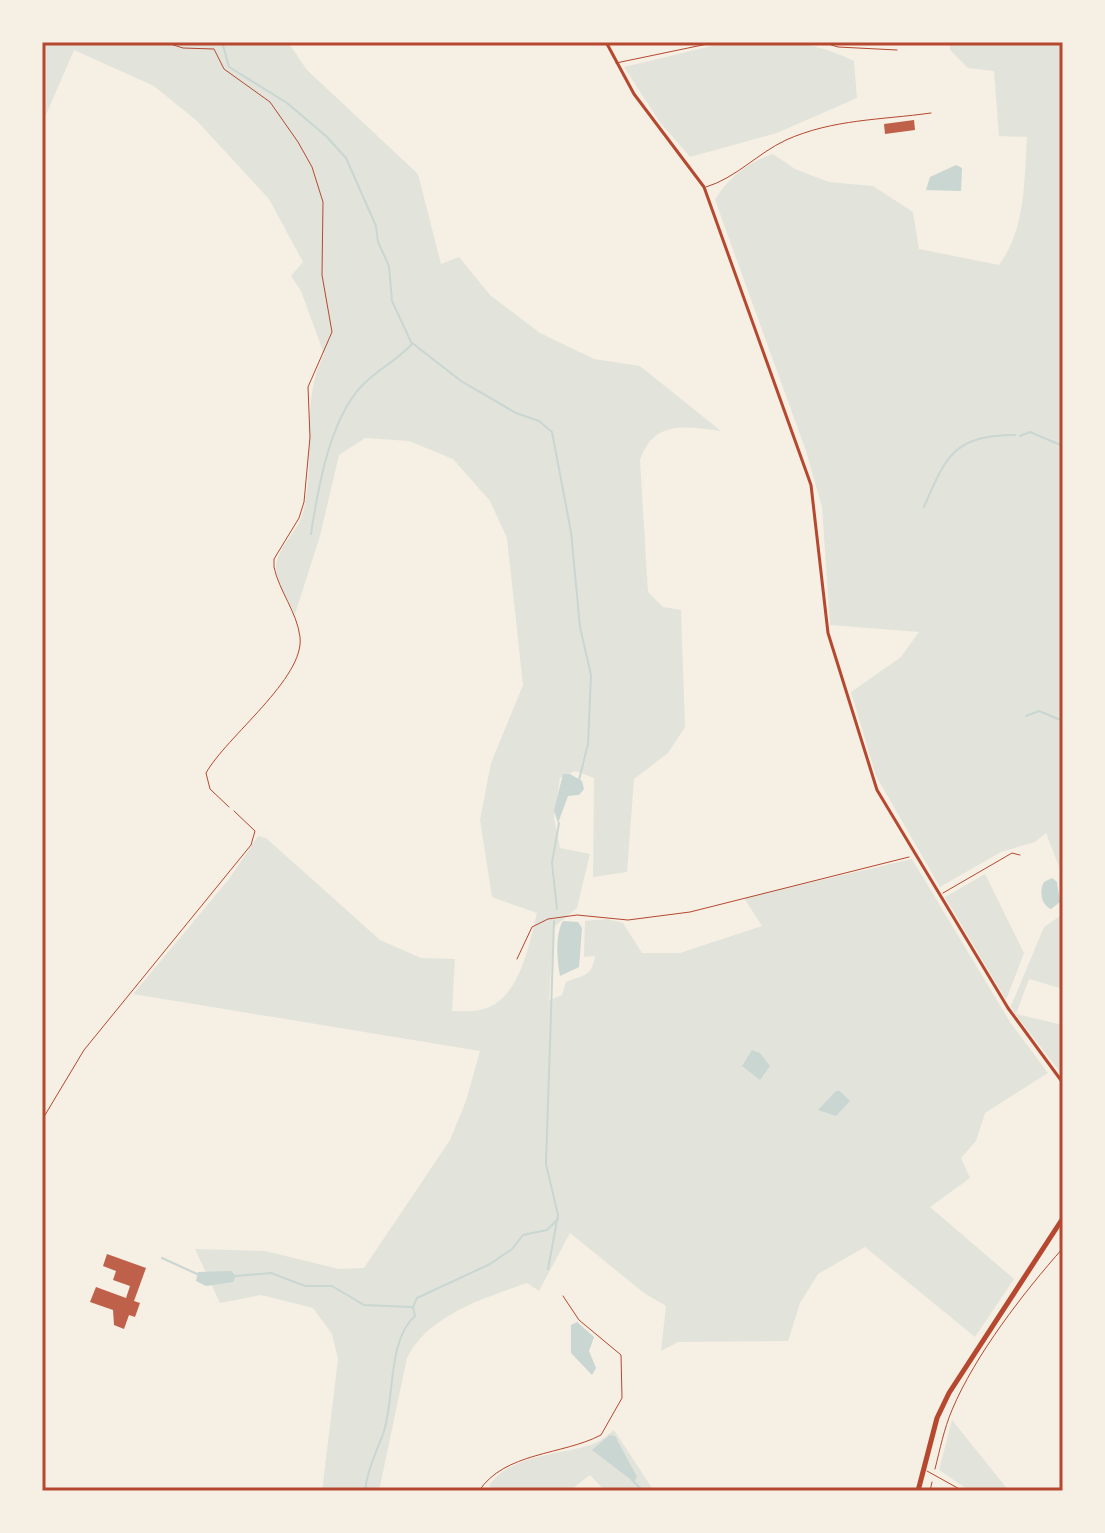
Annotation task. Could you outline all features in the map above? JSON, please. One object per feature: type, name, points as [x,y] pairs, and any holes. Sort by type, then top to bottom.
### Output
[{"type":"main road","points":[[918,1491],[937,1418],[949,1393],[1063,1218]]},
{"type":"street","points":[[606,42],[616,63],[704,187],[811,485],[828,633],[877,790],[1008,1008],[1063,1083]]},
{"type":"lane","points":[[616,63],[717,42]]},
{"type":"lane","points":[[822,42],[838,47],[897,50]]},
{"type":"lane","points":[[704,187],[722,180],[785,140],[841,121],[879,121],[931,113]]},
{"type":"lane","points":[[42,1120],[84,1050],[251,845],[255,831],[234,811]]},
{"type":"lane","points":[[939,895],[1012,853],[1020,855]]},
{"type":"lane","points":[[479,1491],[495,1473],[520,1461],[601,1435],[622,1398],[621,1355],[579,1320],[563,1296]]},
{"type":"lane","points":[[923,1470],[934,1473],[963,1491]]},
{"type":"path","points":[[164,42],[183,48],[214,49],[226,72],[270,102],[310,161],[323,202],[322,275],[332,332],[308,387],[310,437],[302,510],[274,559],[274,567],[300,632],[301,645],[287,674],[206,773],[210,789],[234,811]]},
{"type":"path","points":[[517,959],[532,927],[548,919],[577,915],[628,920],[690,912],[915,856]]},
{"type":"path","points":[[930,1491],[950,1414],[973,1372],[1041,1273],[1063,1248]]},
{"type":"shaded area","points":[[42,42],[288,42],[307,70],[418,174],[441,264],[459,257],[490,295],[540,333],[594,359],[640,366],[721,431],[684,428],[663,432],[646,447],[640,460],[648,592],[663,607],[681,610],[685,727],[668,753],[634,779],[627,872],[593,877],[594,778],[575,771],[560,778],[554,818],[560,848],[590,854],[577,908],[554,927],[549,1000],[562,995],[566,982],[586,974],[592,968],[595,956],[584,957],[585,921],[607,919],[623,923],[642,953],[680,953],[762,926],[744,898],[912,859],[1010,1022],[1048,1073],[985,1113],[976,1141],[961,1158],[970,1178],[930,1207],[1014,1279],[975,1337],[865,1247],[818,1274],[800,1303],[788,1341],[678,1342],[661,1351],[666,1306],[644,1293],[570,1233],[539,1291],[527,1283],[476,1302],[443,1319],[416,1343],[407,1358],[379,1491],[322,1491],[338,1359],[332,1334],[313,1308],[261,1295],[220,1303],[195,1249],[265,1251],[339,1269],[364,1268],[450,1140],[466,1101],[480,1051],[133,994],[229,879],[258,836],[266,838],[380,940],[421,958],[455,959],[452,1011],[484,1009],[506,994],[521,969],[537,913],[492,897],[480,820],[491,763],[523,685],[507,538],[490,501],[453,459],[409,441],[365,438],[339,455],[320,536],[295,614],[276,568],[280,554],[303,512],[309,472],[312,391],[324,354],[301,291],[291,276],[303,262],[269,199],[197,121],[154,86],[74,50],[42,124]]},
{"type":"shaded area","points":[[728,42],[807,45],[854,61],[857,98],[777,133],[690,157],[659,121],[624,67]]},
{"type":"shaded area","points":[[950,42],[1063,42],[1063,877],[1046,833],[1035,842],[1001,852],[940,887],[876,776],[851,692],[901,657],[919,632],[830,625],[822,507],[806,451],[715,200],[725,185],[740,172],[773,154],[795,169],[829,182],[873,186],[913,212],[919,249],[999,265],[1008,251],[1019,220],[1027,137],[999,136],[994,71],[968,68],[950,50]]},
{"type":"shaded area","points":[[956,165],[962,168],[961,191],[926,190],[930,177]]},
{"type":"shaded area","points":[[563,774],[570,774],[582,781],[584,789],[579,795],[568,796],[558,823],[554,810]]},
{"type":"shaded area","points":[[985,874],[1024,953],[1006,1000],[945,897]]},
{"type":"shaded area","points":[[1052,878],[1057,882],[1060,902],[1051,909],[1043,901],[1041,893],[1044,882]]},
{"type":"shaded area","points":[[1063,914],[1063,989],[1029,979],[1016,1014],[1063,1025],[1063,1076],[1016,1015],[1011,1006],[1044,927]]},
{"type":"shaded area","points":[[563,921],[578,922],[582,928],[579,967],[560,976],[558,940]]},
{"type":"shaded area","points":[[752,1050],[760,1053],[770,1066],[760,1080],[742,1066]]},
{"type":"shaded area","points":[[836,1091],[850,1101],[836,1116],[818,1110]]},
{"type":"shaded area","points":[[231,1271],[236,1276],[233,1282],[206,1286],[196,1281],[198,1272]]},
{"type":"shaded area","points":[[577,1322],[594,1337],[589,1351],[596,1368],[592,1375],[571,1353],[571,1325]]},
{"type":"shaded area","points":[[952,1420],[1009,1491],[970,1491],[939,1470]]},
{"type":"shaded area","points":[[614,1430],[654,1491],[605,1491],[590,1475],[569,1491],[498,1491],[489,1486],[508,1468],[534,1458],[591,1445]]},
{"type":"shaded area","points":[[610,1435],[615,1436],[637,1477],[634,1482],[592,1450]]},
{"type":"building","points":[[914,120],[915,130],[885,134],[884,124]]},
{"type":"building","points":[[107,1254],[146,1268],[134,1301],[140,1303],[135,1317],[129,1315],[124,1329],[114,1325],[113,1310],[90,1302],[96,1287],[126,1298],[130,1286],[113,1280],[116,1271],[103,1266]]},
{"type":"waterway","points":[[222,42],[229,67],[287,103],[326,136],[346,158],[376,226],[378,242],[389,266],[392,301],[411,342],[461,381],[516,413],[539,421],[552,432],[571,532],[580,627],[591,675],[588,744],[579,780]]},
{"type":"waterway","points":[[311,534],[328,450],[345,410],[369,379],[412,344]]},
{"type":"waterway","points":[[1020,436],[1030,432],[1063,446]]},
{"type":"waterway","points":[[924,507],[946,462],[965,444],[994,436],[1015,435]]},
{"type":"waterway","points":[[1026,716],[1039,711],[1063,721]]},
{"type":"waterway","points":[[557,909],[552,863],[559,823]]},
{"type":"waterway","points":[[548,1269],[558,1215],[546,1164],[554,921]]},
{"type":"waterway","points":[[365,1491],[387,1420],[400,1340],[415,1316],[413,1307],[417,1298],[490,1264],[512,1249],[523,1235],[547,1230],[558,1219]]},
{"type":"waterway","points":[[162,1258],[197,1274]]},
{"type":"waterway","points":[[235,1276],[271,1273],[305,1286],[332,1286],[364,1305],[411,1307]]},
{"type":"waterway","points":[[632,1480],[643,1491]]}]
